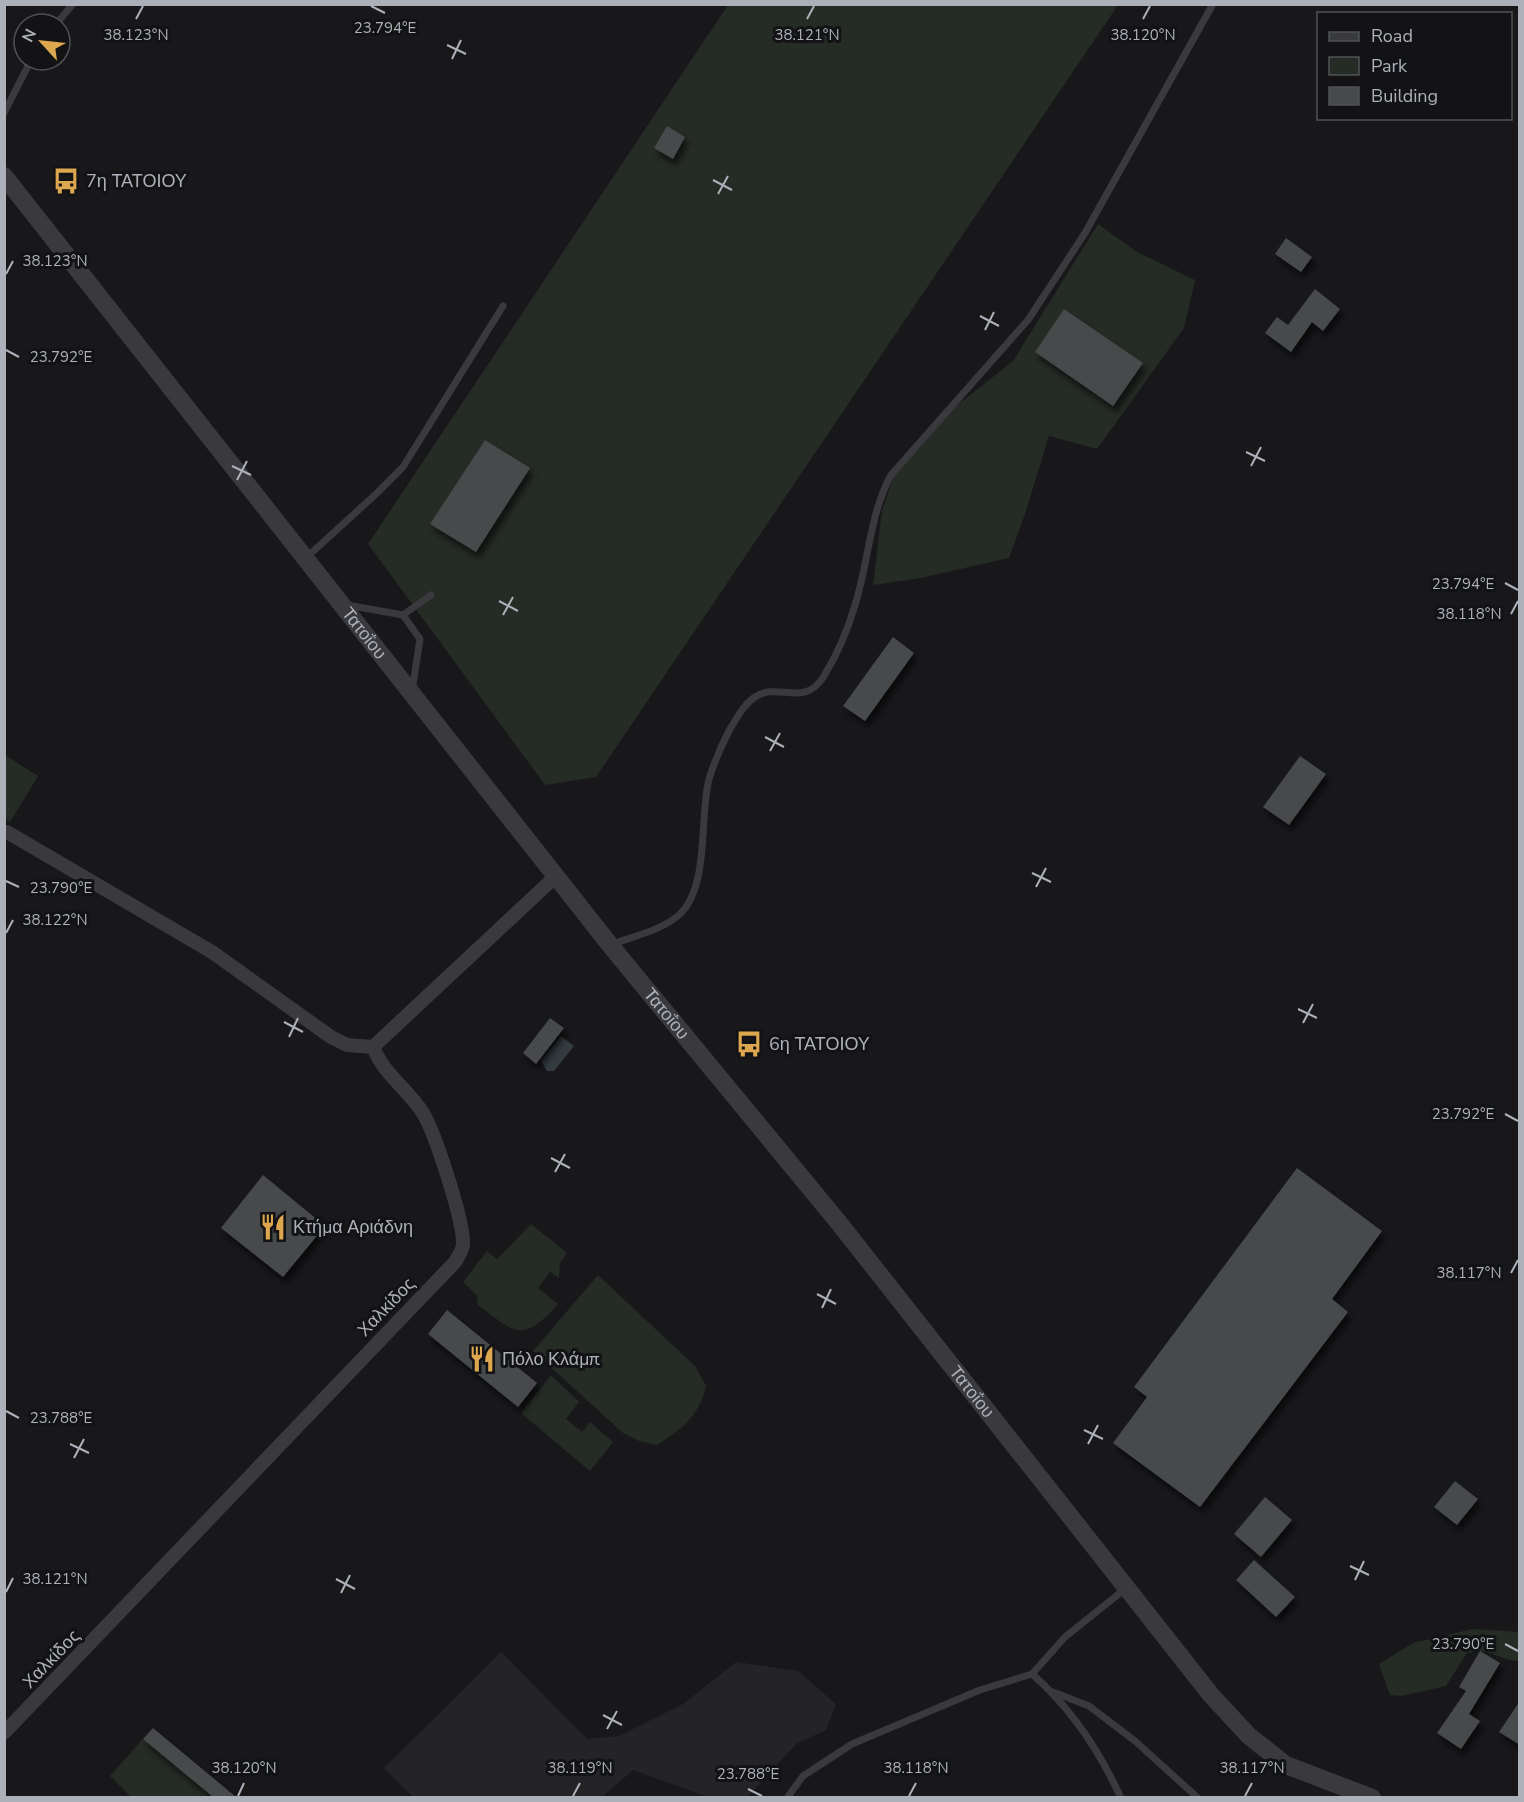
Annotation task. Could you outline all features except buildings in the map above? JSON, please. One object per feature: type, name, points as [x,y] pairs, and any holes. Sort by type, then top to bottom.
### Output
[{"type":"street","name":"Τατοΐου","points":[[4,176],[610,945],[839,1223],[1211,1695],[1249,1736],[1286,1765],[1372,1797]]},
{"type":"street","points":[[7,832],[212,952],[331,1037],[347,1045],[373,1047],[556,876]]},
{"type":"street","name":"Χαλκίδος","points":[[4,1733],[456,1261],[463,1246],[459,1218],[431,1130],[423,1113],[380,1065],[373,1047]]},
{"type":"lane","points":[[610,945],[653,929],[679,915],[690,900],[697,881],[709,780],[730,730],[746,705],[757,695],[806,693],[816,687],[825,676],[855,605],[873,521],[881,494],[891,475],[1010,343],[1034,311],[1085,233],[1213,4]]},
{"type":"lane","points":[[4,113],[25,72]]},
{"type":"lane","points":[[305,559],[403,467],[502,306]]},
{"type":"lane","points":[[403,615],[431,595]]},
{"type":"lane","points":[[340,604],[403,615],[420,639],[412,693]]},
{"type":"lane","points":[[787,1797],[803,1776],[852,1744],[980,1690],[1032,1674],[1065,1637],[1125,1588]]},
{"type":"lane","points":[[1032,1674],[1053,1692],[1079,1727],[1121,1797]]},
{"type":"lane","points":[[1053,1692],[1089,1706],[1135,1741],[1198,1797]]},
{"type":"shaded area","points":[[561,1036],[574,1046],[554,1071],[547,1071],[541,1061]]},
{"type":"shaded area","points":[[501,1652],[587,1739],[619,1736],[683,1704],[736,1662],[798,1671],[836,1704],[826,1730],[796,1744],[748,1797],[708,1797],[633,1770],[602,1797],[413,1797],[384,1768]]},
{"type":"green space","points":[[728,5],[1118,5],[596,777],[545,785],[368,544]]},
{"type":"green space","points":[[1098,224],[1137,252],[1195,280],[1184,328],[1097,449],[1049,436],[1009,558],[921,578],[873,585],[882,511],[895,472],[946,414],[1013,361]]},
{"type":"green space","points":[[5,755],[38,776],[10,822],[5,818]]},
{"type":"green space","points":[[531,1224],[567,1253],[560,1263],[559,1278],[550,1272],[538,1288],[558,1304],[536,1325],[519,1330],[510,1328],[478,1305],[477,1296],[463,1282],[487,1251],[497,1259]]},
{"type":"green space","points":[[598,1275],[695,1366],[706,1386],[699,1405],[688,1421],[657,1445],[639,1441],[623,1433],[533,1351]]},
{"type":"green space","points":[[551,1375],[579,1402],[566,1419],[582,1432],[590,1422],[613,1442],[590,1471],[521,1413]]},
{"type":"green space","points":[[1472,1629],[1519,1632],[1519,1661],[1483,1652],[1467,1653],[1446,1686],[1402,1696],[1390,1695],[1379,1664],[1413,1643]]},
{"type":"green space","points":[[143,1739],[213,1797],[131,1797],[110,1776]]},
{"type":"place","name":"7η ΤΑΤΟΙΟΥ","points":[[66,181]]},
{"type":"place","name":"6η ΤΑΤΟΙΟΥ","points":[[749,1044]]},
{"type":"place","name":"Κτήμα Αριάδνη","points":[[273,1227]]},
{"type":"place","name":"Πόλο Κλάμπ","points":[[482,1359]]}]
